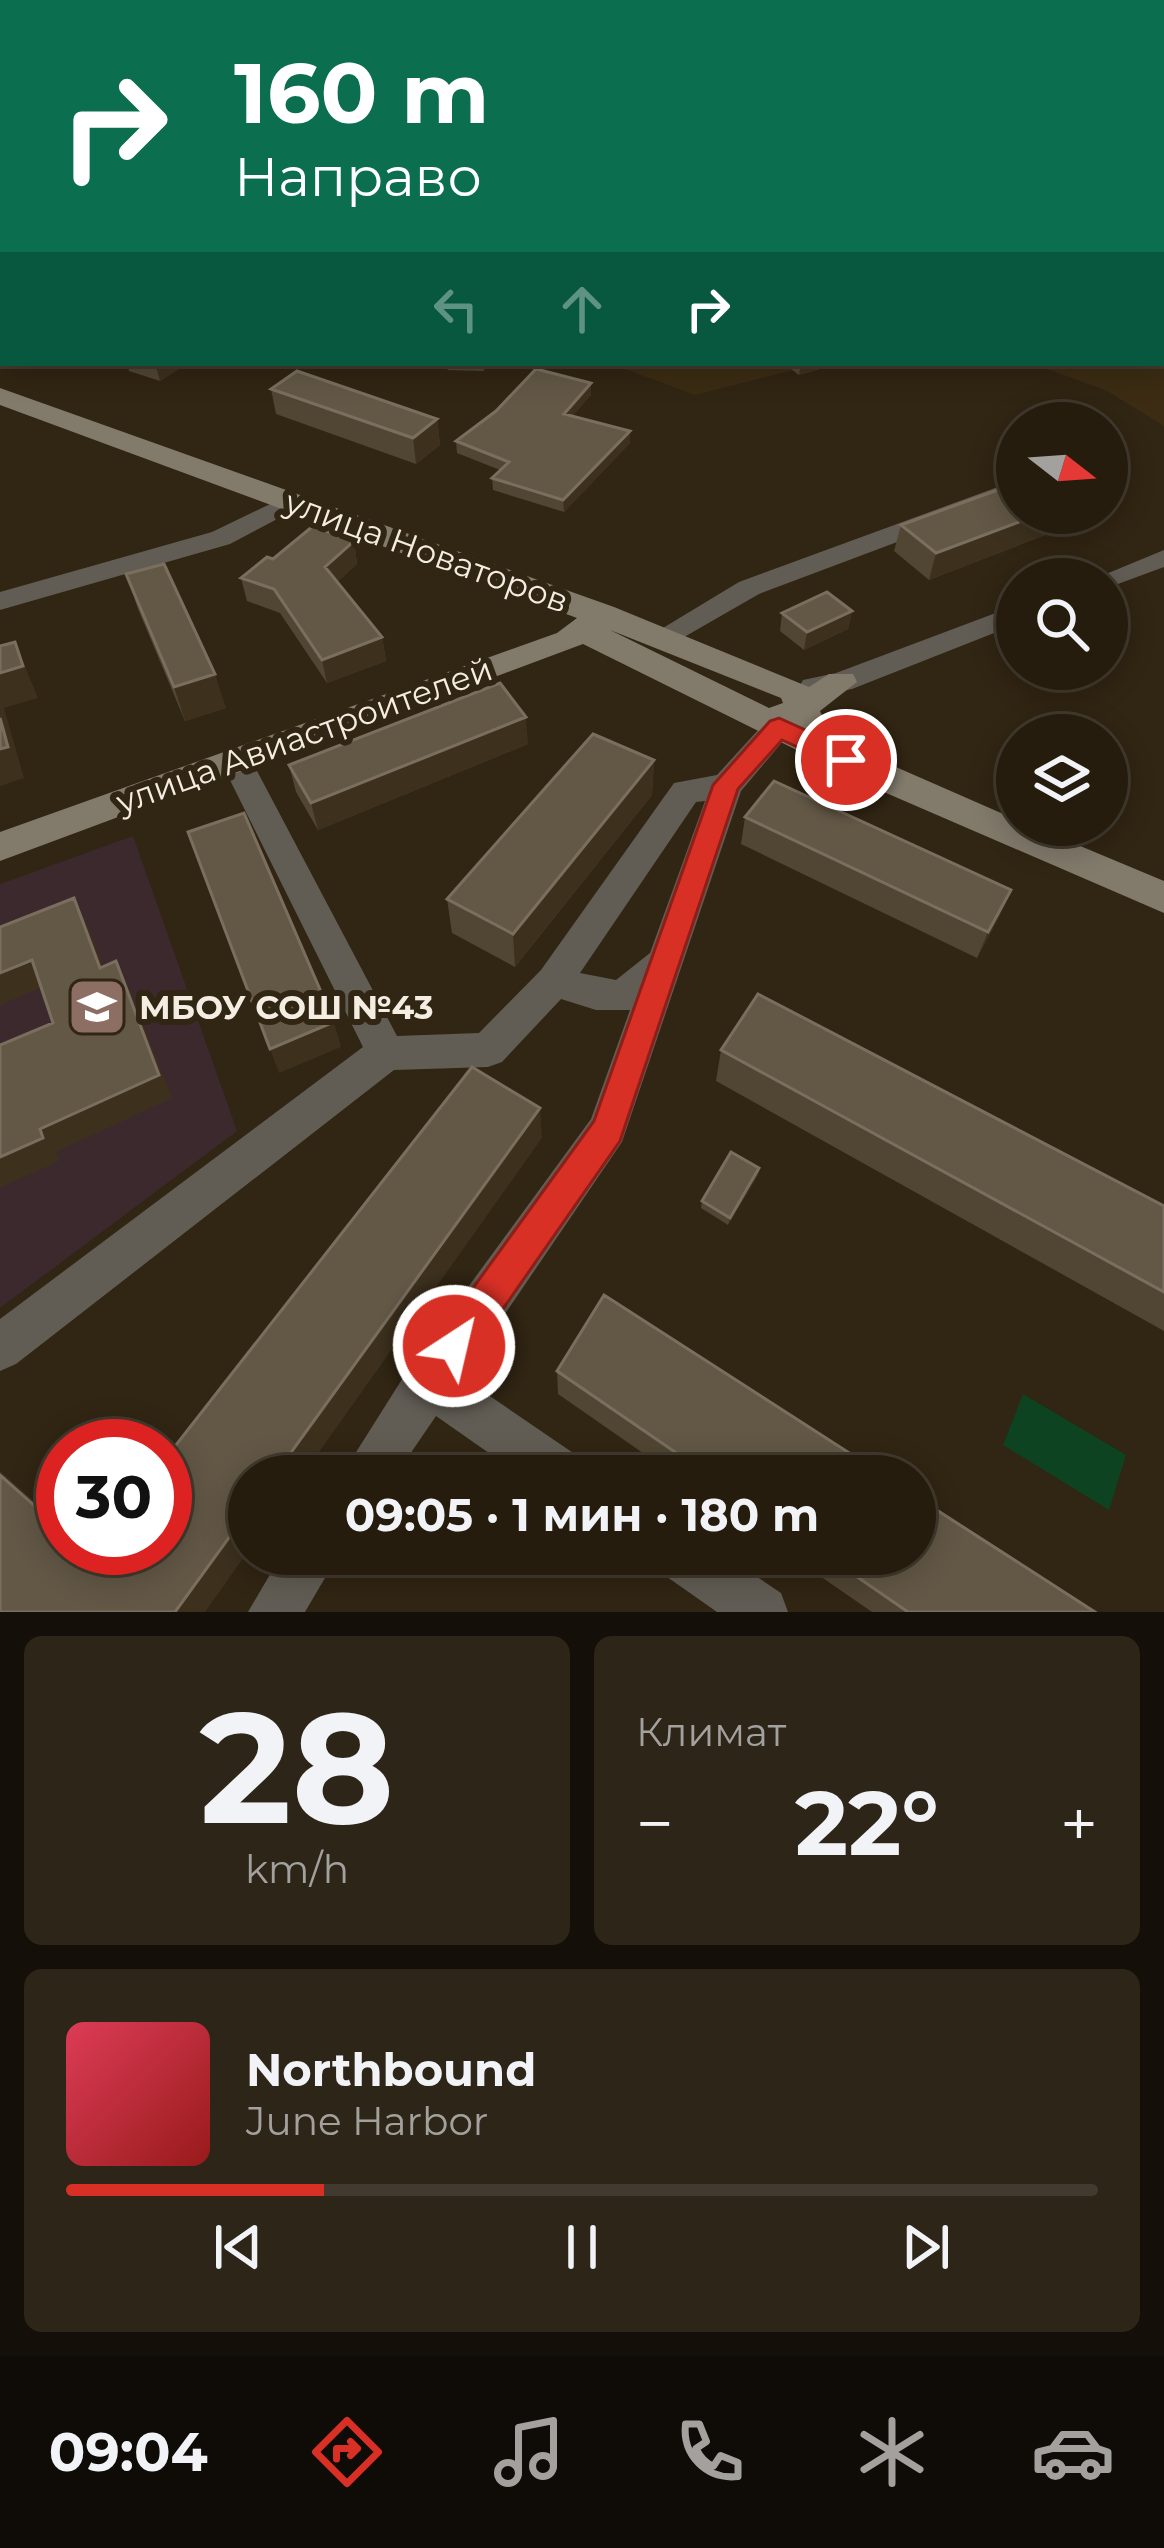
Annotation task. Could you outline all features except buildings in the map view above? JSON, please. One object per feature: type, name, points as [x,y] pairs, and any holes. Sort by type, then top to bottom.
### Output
[{"type":"main road","name":"улица Новаторов","points":[[0,396],[662,637],[774,710]]},
{"type":"main road","points":[[595,614],[596,639],[791,715],[841,682]]},
{"type":"main road","name":"улица Авиастроителей","points":[[0,847],[496,662],[568,640],[595,614]]},
{"type":"main road","points":[[774,710],[818,746],[1164,898]]},
{"type":"street","points":[[662,637],[749,588],[996,496]]},
{"type":"street","points":[[0,601],[221,538],[291,502]]},
{"type":"street","points":[[1128,572],[1164,558]]},
{"type":"street","points":[[380,1455],[608,1130],[726,785],[774,710],[996,622]]},
{"type":"street","points":[[237,762],[386,1053]]},
{"type":"street","points":[[0,1348],[386,1053],[488,1050],[554,981],[686,791],[726,785]]},
{"type":"street","points":[[554,981],[622,997],[666,961]]},
{"type":"street","points":[[428,1382],[534,1455]]},
{"type":"street","points":[[274,1612],[300,1575]]},
{"type":"street","points":[[708,1575],[762,1612]]},
{"type":"shaded area","points":[[617,366],[810,366],[695,395]]},
{"type":"shaded area","points":[[1039,366],[1164,366],[1164,426],[1125,402]]},
{"type":"shaded area","name":"МБОУ СОШ №43","points":[[133,836],[237,1131],[0,1308],[0,884]]},
{"type":"green space","points":[[1023,1394],[1126,1455],[1109,1510],[1003,1445]]},
{"type":"place","name":"МБОУ СОШ №43","points":[[97,1007]]},
{"type":"route","points":[[454,1346],[608,1130],[726,785],[779,727],[846,760]]}]
